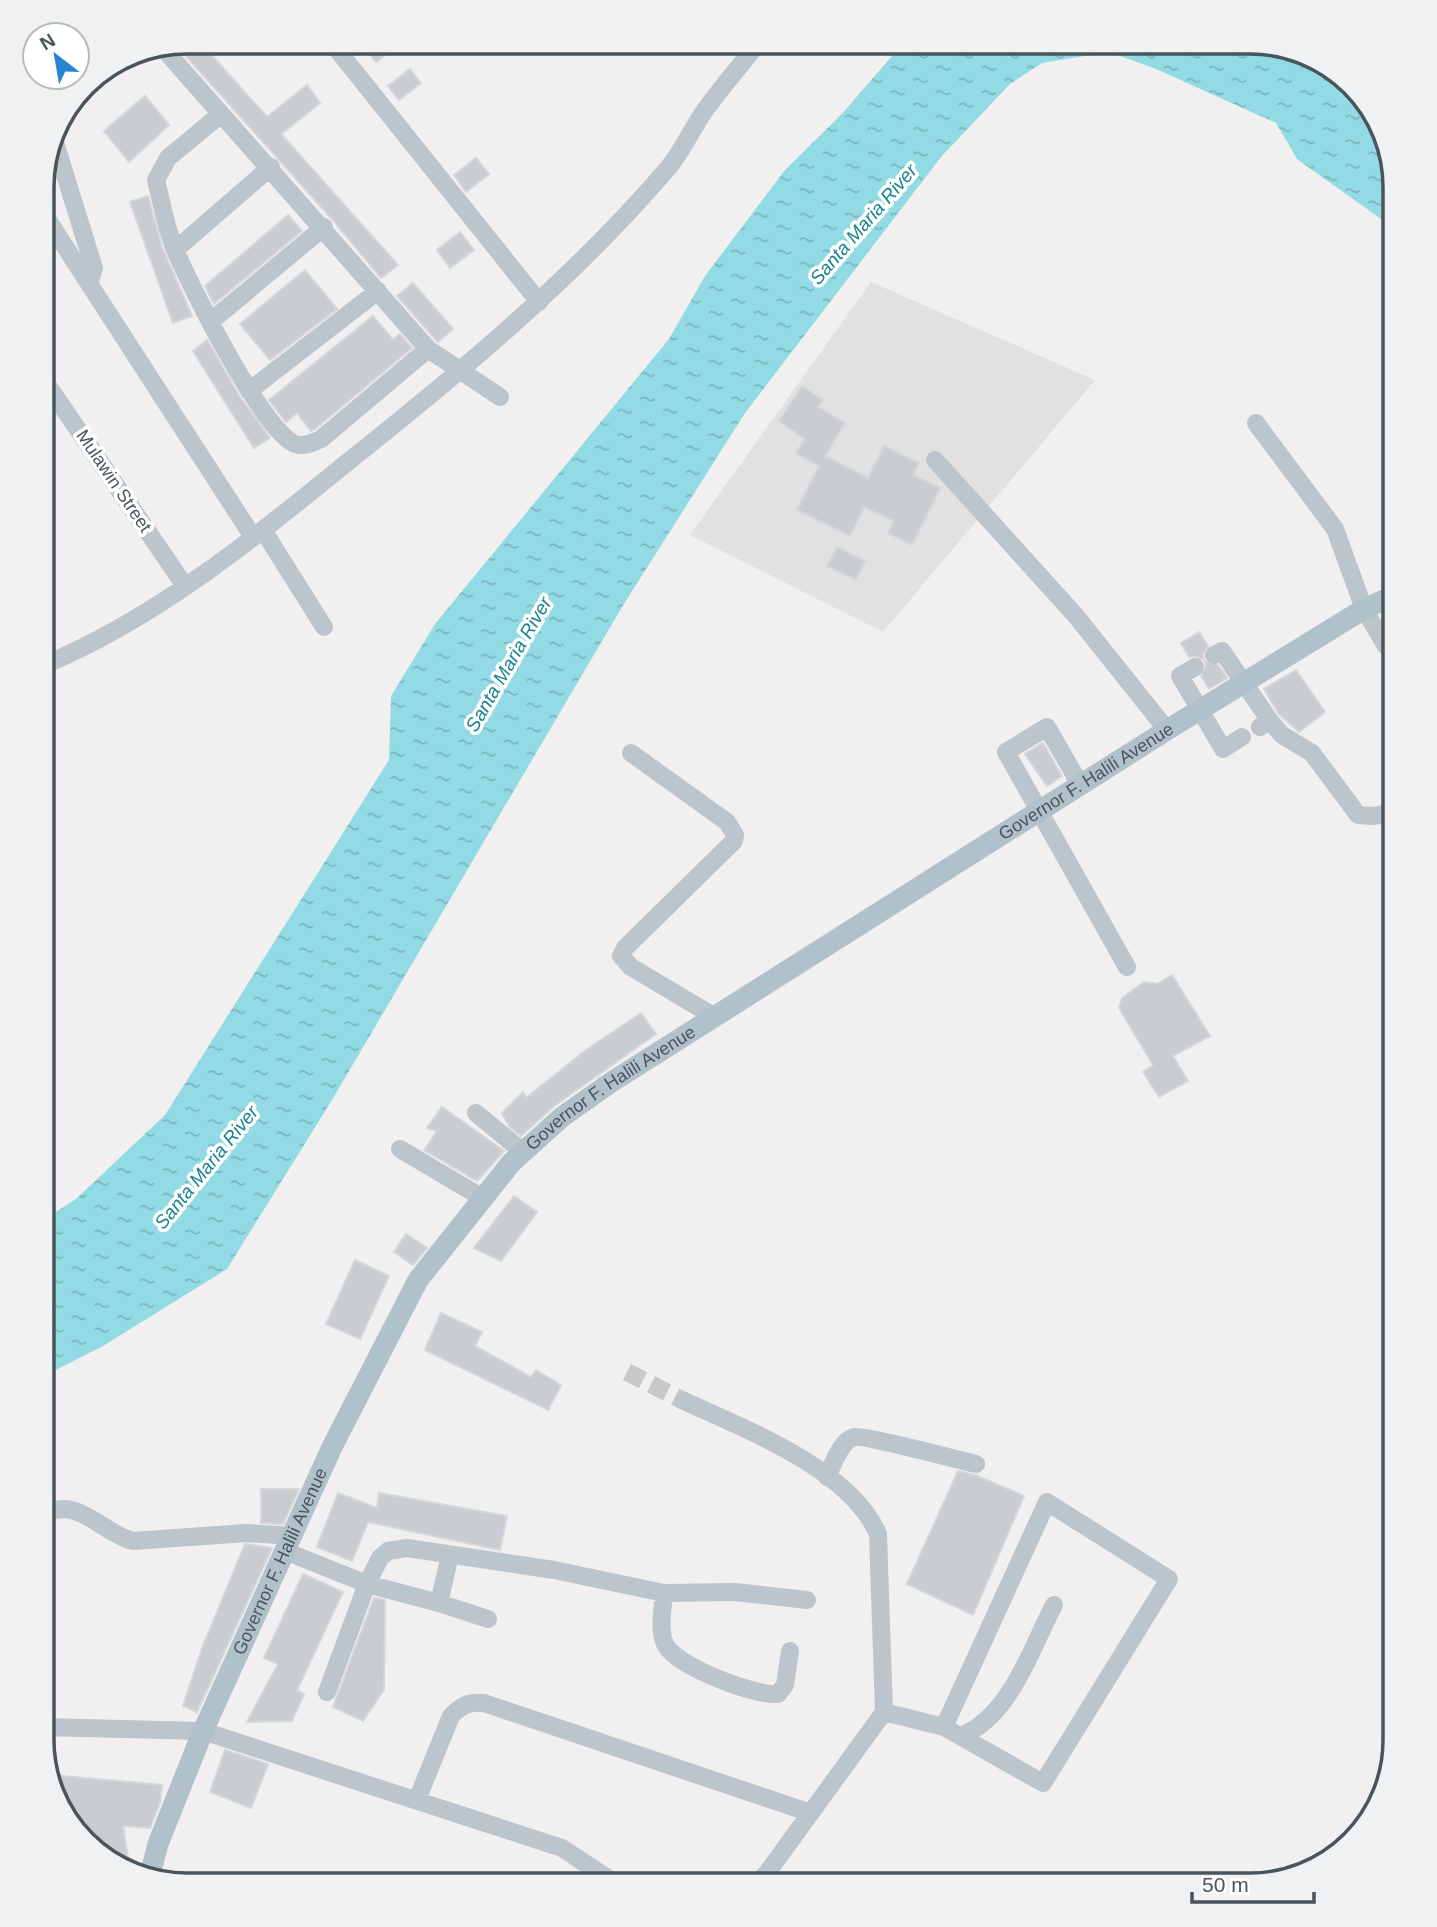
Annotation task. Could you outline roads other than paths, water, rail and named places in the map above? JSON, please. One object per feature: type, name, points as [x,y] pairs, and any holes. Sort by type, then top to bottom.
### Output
[{"type":"main road","name":"Governor F. Halili Avenue","points":[[152,1868],[158,1844],[203,1731],[332,1447],[418,1280],[481,1198],[523,1152],[562,1117],[610,1083],[1200,709],[1364,609],[1383,600]]},
{"type":"street","points":[[341,55],[539,302]]},
{"type":"street","points":[[55,661],[90,646],[186,586],[258,534],[460,372],[595,249],[671,164],[704,112],[749,55]]},
{"type":"street","points":[[170,56],[271,167],[428,349],[499,397]]},
{"type":"street","points":[[221,114],[160,167],[156,180],[175,250],[210,322],[250,391],[286,436],[296,444],[309,445],[321,439],[428,349]]},
{"type":"street","points":[[59,154],[94,268],[90,282]]},
{"type":"street","points":[[175,250],[271,167]]},
{"type":"street","points":[[210,322],[324,228]]},
{"type":"street","points":[[55,230],[258,534],[324,627]]},
{"type":"street","points":[[250,391],[378,292]]},
{"type":"street","name":"Mulawin Street","points":[[55,396],[186,586]]},
{"type":"street","points":[[1256,424],[1335,529],[1364,609],[1383,641]]},
{"type":"street","points":[[935,460],[1076,616],[1167,730]]},
{"type":"street","points":[[1214,655],[1222,651],[1244,683],[1265,724],[1312,753],[1358,815],[1374,817],[1383,814]]},
{"type":"street","points":[[1195,667],[1180,676],[1223,749],[1242,737]]},
{"type":"street","points":[[1081,786],[1047,727],[1006,752],[1127,967]]},
{"type":"street","points":[[631,753],[727,822],[735,835],[734,841],[625,948],[621,956],[631,967],[715,1017]]},
{"type":"street","points":[[476,1113],[523,1152]]},
{"type":"street","points":[[400,1149],[481,1198]]},
{"type":"street","points":[[684,1401],[798,1456],[850,1494],[872,1519],[878,1534],[884,1712],[767,1873]]},
{"type":"street","points":[[827,1477],[843,1447],[854,1437],[887,1442],[976,1464]]},
{"type":"street","points":[[884,1712],[944,1727],[1043,1783],[1169,1579],[1047,1503],[944,1727]]},
{"type":"street","points":[[54,1510],[66,1509],[78,1513],[119,1537],[133,1541],[246,1533],[289,1544],[367,1584],[488,1619]]},
{"type":"street","points":[[327,1692],[367,1584],[380,1558],[396,1548],[554,1570],[664,1593],[735,1592],[807,1600]]},
{"type":"street","points":[[439,1604],[450,1555]]},
{"type":"street","points":[[664,1593],[663,1637],[667,1646],[673,1654],[706,1673],[757,1691],[778,1694],[785,1685],[790,1651]]},
{"type":"street","points":[[961,1736],[980,1726],[1004,1699],[1016,1682],[1054,1605]]},
{"type":"street","points":[[417,1800],[451,1716],[461,1705],[471,1702],[484,1703],[811,1813]]},
{"type":"street","points":[[54,1727],[203,1731],[562,1848],[600,1873]]},
{"type":"water","name":"Santa Maria River","points":[[893,55],[1091,55],[1042,63],[1010,84],[941,157],[745,413],[622,607],[329,1105],[227,1269],[103,1346],[54,1371],[54,1213],[76,1199],[165,1115],[389,760],[391,696],[435,624],[669,339],[705,276],[785,170],[841,115]]},
{"type":"water","points":[[1117,55],[1276,57],[1301,64],[1331,82],[1350,100],[1373,136],[1382,170],[1383,220],[1297,159],[1276,123],[1156,69]]},
{"type":"tunnel","points":[[627,1372],[684,1401]]}]
